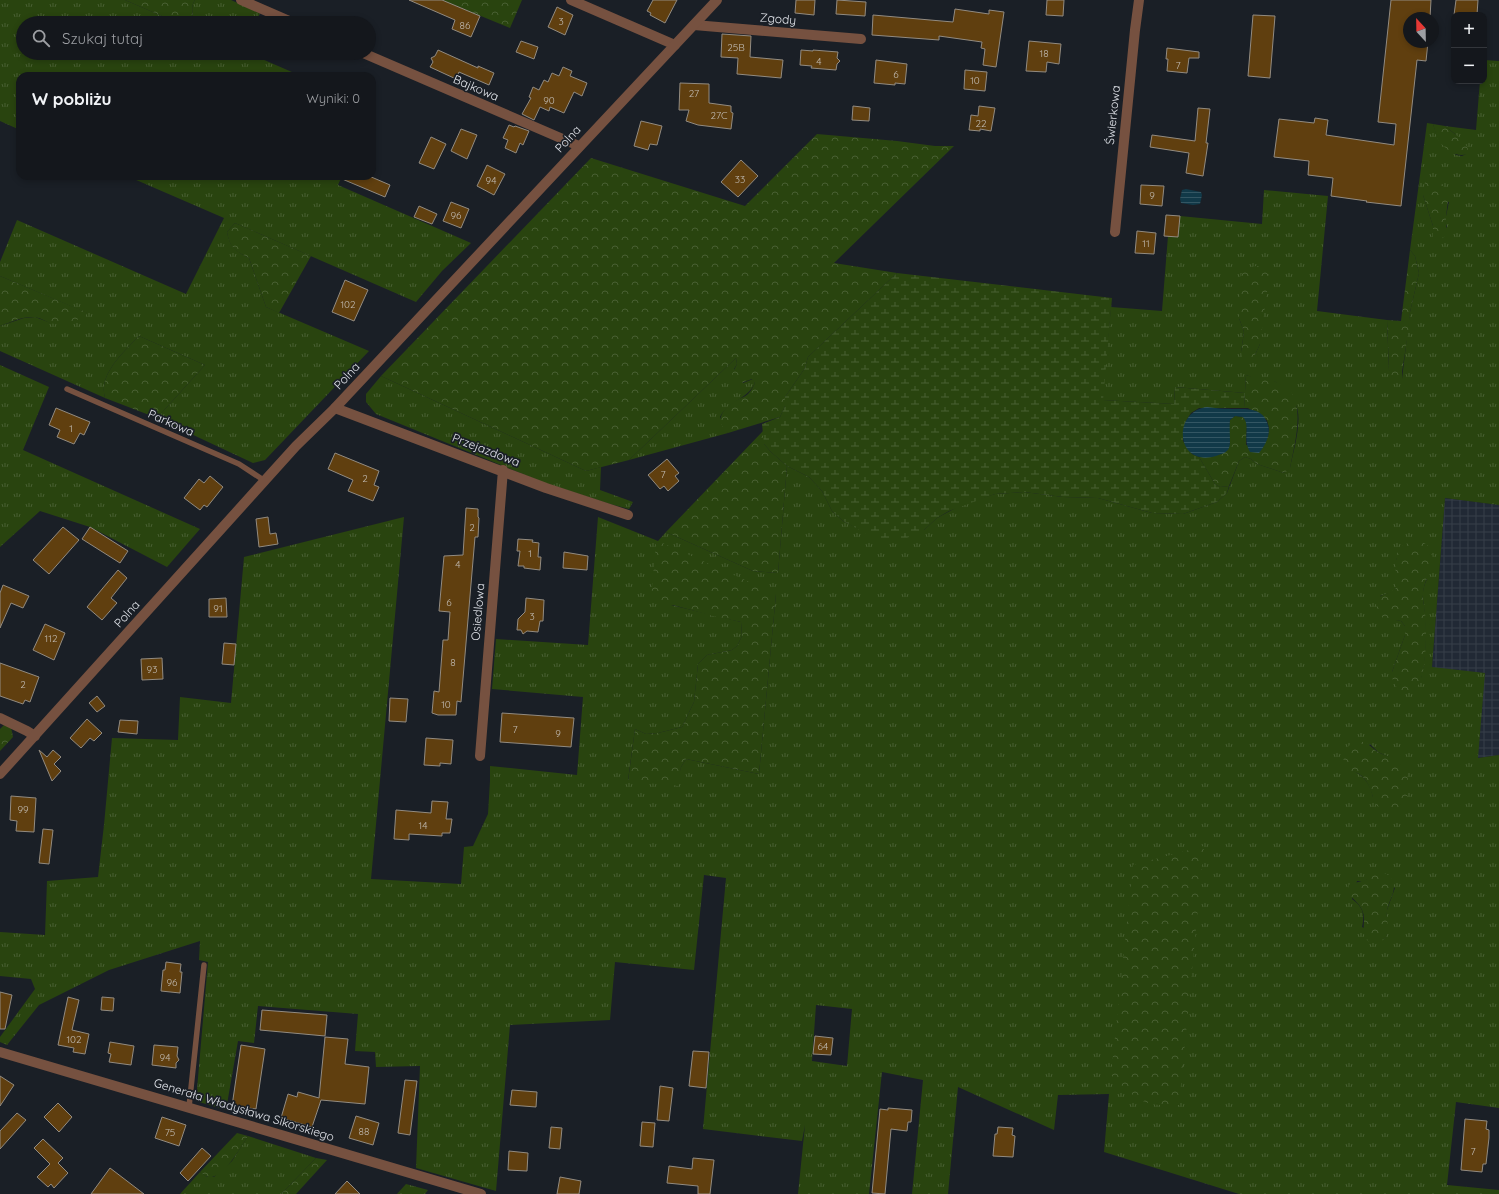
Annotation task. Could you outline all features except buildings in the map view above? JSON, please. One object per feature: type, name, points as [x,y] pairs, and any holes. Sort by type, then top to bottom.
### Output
[{"type":"street","points":[[241,0],[278,16]]},
{"type":"street","points":[[571,0],[675,46]]},
{"type":"street","name":"Polna","points":[[0,774],[296,446],[335,408],[717,0]]},
{"type":"street","name":"Świerkowa","points":[[1115,232],[1139,0]]},
{"type":"street","name":"Zgody","points":[[694,26],[860,39]]},
{"type":"street","name":"Bajkowa","points":[[376,59],[579,146]]},
{"type":"street","name":"Przejazdowa","points":[[335,408],[502,470],[546,488],[628,515]]},
{"type":"street","name":"Osiedlowa","points":[[480,756],[502,470]]},
{"type":"street","points":[[0,718],[35,736]]},
{"type":"street","name":"Generała Władysława Sikorskiego","points":[[0,1052],[481,1194]]},
{"type":"lane","name":"Parkowa","points":[[67,389],[239,464],[265,481]]},
{"type":"lane","points":[[189,1107],[204,965]]},
{"type":"shaded area","points":[[1445,498],[1499,505],[1499,755],[1478,758],[1432,667]]},
{"type":"green space","points":[[0,0],[125,0],[162,16],[16,16],[16,60],[264,60],[292,72],[16,72],[16,128],[0,121]]},
{"type":"green space","points":[[125,0],[195,0],[192,8],[193,16],[162,16]]},
{"type":"green space","points":[[195,0],[231,0],[260,13],[259,16],[193,16],[193,3]]},
{"type":"green space","points":[[442,0],[522,0],[510,28]]},
{"type":"green space","points":[[1487,60],[1499,61],[1499,505],[1445,498],[1432,667],[1485,673],[1478,758],[1499,755],[1499,1108],[1456,1102],[1447,1185],[1499,1190],[1499,1194],[1239,1194],[1104,1152],[1109,1094],[1058,1095],[1054,1130],[958,1087],[948,1194],[912,1194],[923,1080],[882,1072],[869,1194],[798,1194],[805,1125],[802,1141],[703,1129],[726,878],[704,875],[694,970],[615,962],[610,1020],[510,1025],[496,1191],[416,1168],[420,1066],[376,1067],[375,1052],[355,1051],[358,1014],[258,1006],[254,1043],[238,1041],[226,1110],[196,1101],[208,962],[199,960],[200,941],[109,970],[39,1005],[7,1045],[0,1042],[0,1037],[35,989],[31,979],[0,976],[0,932],[45,935],[47,881],[98,877],[112,738],[178,740],[180,697],[231,703],[244,557],[404,517],[371,879],[461,884],[464,847],[473,846],[488,814],[490,766],[577,775],[583,697],[492,689],[496,639],[588,645],[598,517],[658,541],[666,532],[753,571],[778,573],[787,466],[809,477],[822,491],[832,511],[843,521],[859,529],[924,530],[937,518],[961,505],[995,494],[1024,492],[1063,497],[1098,498],[1152,513],[1183,514],[1217,502],[1227,493],[1239,461],[1245,457],[1251,459],[1257,464],[1284,473],[1290,468],[1297,435],[1298,417],[1295,403],[1276,382],[1256,379],[1246,375],[1245,393],[1175,387],[1174,404],[1102,400],[1111,307],[1162,311],[1168,236],[1180,216],[1262,224],[1264,190],[1328,196],[1317,311],[1387,320],[1389,370],[1402,379],[1410,312],[1419,273],[1415,256],[1410,250],[1427,123],[1433,124],[1436,133],[1456,155],[1462,156],[1466,154],[1455,134],[1445,126],[1476,130],[1480,84],[1487,84]],"holes":[[[1423,195],[1449,202],[1445,221],[1447,227],[1433,239],[1433,226]],[[1239,318],[1260,344],[1255,355],[1241,352],[1244,332]],[[1396,558],[1427,579],[1423,590],[1425,613],[1425,656],[1421,678],[1392,672],[1405,635],[1405,626],[1401,621],[1396,620],[1380,596],[1393,592],[1396,588]],[[776,594],[759,774],[686,759],[681,767],[678,779],[628,780],[635,729],[646,734],[658,733],[682,727],[694,702],[698,664],[707,655],[732,650],[737,646],[742,636],[741,622],[671,605]],[[1370,744],[1378,752],[1389,757],[1373,797],[1366,780],[1360,774],[1351,770]],[[1372,877],[1395,888],[1387,910],[1387,934],[1384,939],[1362,927],[1363,915],[1361,908],[1352,899],[1357,881],[1364,881]],[[816,1005],[852,1009],[847,1066],[812,1061]]]},
{"type":"green space","points":[[1433,124],[1445,126],[1461,139],[1468,149],[1467,154],[1459,155],[1445,148],[1438,138]]},
{"type":"green space","points":[[817,134],[935,146],[954,146],[834,263],[897,273],[808,357],[805,368],[785,397],[785,406],[780,417],[728,433],[724,428],[721,423],[721,419],[724,411],[732,403],[748,394],[755,383],[752,379],[738,384],[733,381],[732,374],[737,364],[736,358],[629,460],[586,471],[381,376],[591,158],[745,206]]},
{"type":"green space","points":[[136,180],[340,180],[338,185],[471,243],[442,271],[416,302],[235,223],[227,232],[228,237],[237,251],[249,258],[266,307],[369,351],[265,460],[253,463],[157,418],[205,365],[139,336],[120,356],[109,372],[105,380],[105,398],[0,351],[0,326],[24,318],[35,317],[51,323],[87,313],[0,276],[0,262],[17,220],[186,294],[224,218]]},
{"type":"green space","points":[[1431,180],[1444,186],[1448,195],[1446,232],[1444,237],[1436,241],[1433,239],[1433,226],[1423,195],[1425,182]]},
{"type":"green space","points":[[235,223],[311,256],[279,313],[266,307],[249,258],[234,249],[228,238],[227,232]]},
{"type":"green space","points":[[1410,250],[1415,256],[1419,273],[1410,312],[1402,379],[1399,382],[1393,381],[1389,370],[1387,320],[1401,321]]},
{"type":"green space","points":[[1263,266],[1269,276],[1260,344],[1255,355],[1251,358],[1242,357],[1241,352],[1244,332],[1239,318],[1240,277],[1245,268]]},
{"type":"green space","points":[[897,273],[1112,298],[1103,400],[1174,404],[1175,387],[1245,393],[1244,408],[1199,408],[1191,413],[1186,421],[1183,433],[1183,441],[1192,454],[1199,457],[1215,484],[1220,487],[1229,486],[1227,493],[1217,502],[1183,514],[1152,513],[1098,498],[1063,497],[1024,492],[995,494],[949,511],[937,518],[924,530],[907,538],[882,542],[843,521],[832,511],[822,491],[809,477],[787,466],[764,444],[762,424],[780,417],[785,406],[785,397],[805,368],[808,357]]},
{"type":"green space","points":[[0,276],[88,313],[75,321],[65,324],[55,324],[40,318],[29,317],[0,326]]},
{"type":"green space","points":[[139,336],[205,365],[157,418],[105,398],[105,380],[109,372],[120,356]]},
{"type":"green space","points":[[736,358],[737,364],[734,369],[743,383],[753,379],[755,383],[752,389],[728,407],[720,417],[728,433],[629,460]]},
{"type":"green space","points":[[0,365],[49,387],[23,450],[200,529],[167,567],[90,527],[40,511],[0,547]]},
{"type":"green space","points":[[1246,375],[1276,382],[1287,388],[1294,397],[1298,420],[1290,469],[1284,473],[1257,464],[1251,459],[1245,457],[1239,461],[1229,486],[1220,487],[1215,484],[1199,457],[1213,456],[1230,444],[1228,431],[1230,420],[1235,416],[1243,417],[1247,421],[1246,445],[1268,437],[1269,428],[1267,420],[1248,408],[1244,408]]},
{"type":"green space","points":[[381,376],[586,471],[601,467],[600,490],[633,502],[629,509],[545,483],[376,414],[366,402],[366,394]]},
{"type":"green space","points":[[764,430],[764,444],[787,466],[778,573],[753,571],[666,532]]},
{"type":"green space","points":[[658,541],[776,594],[759,774],[686,759],[681,767],[678,786],[628,781],[635,729],[646,734],[658,733],[682,727],[694,702],[698,664],[707,655],[732,650],[737,646],[742,636],[741,622],[651,599],[656,544]]},
{"type":"green space","points":[[1413,541],[1423,542],[1431,548],[1432,563],[1424,588],[1423,597],[1426,620],[1426,641],[1422,674],[1420,683],[1416,688],[1405,691],[1398,690],[1392,678],[1392,672],[1405,635],[1405,626],[1401,621],[1383,618],[1379,613],[1376,603],[1378,598],[1396,588],[1397,553],[1402,546]]},
{"type":"green space","points":[[4,725],[11,727],[13,737],[0,751],[0,729]]},
{"type":"green space","points":[[1360,741],[1369,745],[1380,753],[1398,760],[1404,767],[1408,779],[1408,794],[1401,811],[1388,812],[1382,810],[1375,801],[1367,782],[1362,776],[1355,772],[1345,770],[1344,753],[1347,747]]},
{"type":"green space","points":[[1204,846],[1179,1105],[1152,1104],[1133,1095],[1111,1075],[1133,865]]},
{"type":"green space","points":[[1373,871],[1386,874],[1393,881],[1394,885],[1393,894],[1387,912],[1387,933],[1386,936],[1379,942],[1369,942],[1366,938],[1364,934],[1364,914],[1358,903],[1348,893],[1349,885],[1369,878]]},
{"type":"green space","points":[[237,1133],[248,1136],[227,1166],[217,1175],[212,1177],[207,1177],[200,1172]]},
{"type":"green space","points":[[248,1136],[316,1158],[281,1194],[180,1194],[200,1172],[207,1177],[214,1177],[232,1161]]},
{"type":"green space","points":[[316,1158],[327,1160],[296,1194],[281,1194]]},
{"type":"green space","points":[[406,1184],[428,1190],[425,1194],[397,1194]]},
{"type":"water","points":[[1186,189],[1201,192],[1202,195],[1200,204],[1193,205],[1181,203],[1180,199],[1182,190]]},
{"type":"water","points":[[1207,407],[1249,409],[1262,415],[1266,419],[1269,433],[1265,444],[1259,453],[1250,452],[1247,442],[1247,429],[1245,421],[1243,417],[1235,416],[1230,420],[1230,446],[1227,451],[1216,456],[1202,458],[1192,454],[1186,447],[1183,438],[1184,427],[1188,418],[1196,411]]}]
